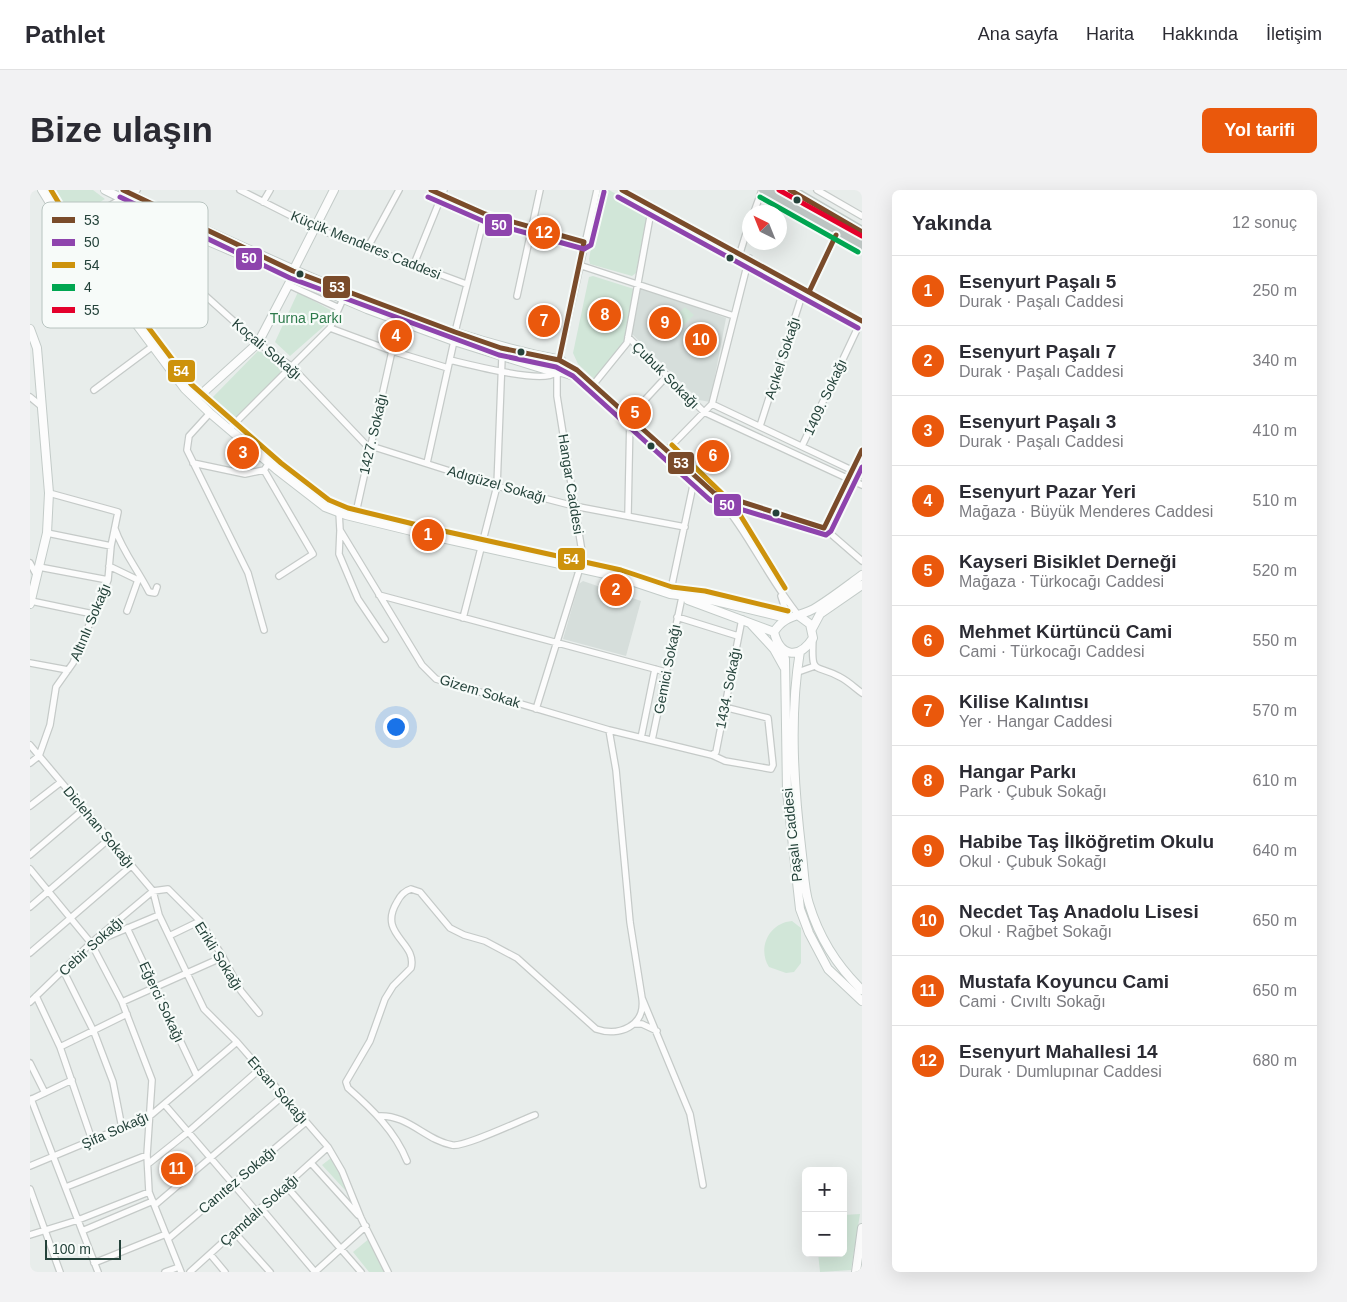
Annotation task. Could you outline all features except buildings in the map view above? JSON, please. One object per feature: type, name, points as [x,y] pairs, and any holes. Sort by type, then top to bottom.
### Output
[{"type":"highway","points":[[763,190],[862,244]]},
{"type":"highway","points":[[790,190],[862,232]]},
{"type":"highway","points":[[806,213],[836,235],[862,250]]},
{"type":"street","points":[[42,190],[49,202]]},
{"type":"street","points":[[105,190],[127,202]]},
{"type":"street","points":[[123,190],[134,193],[151,202]]},
{"type":"street","name":"Küçük Menderes Caddesi","points":[[240,190],[315,228],[466,284]]},
{"type":"street","points":[[264,202],[270,190]]},
{"type":"street","points":[[196,399],[258,343],[334,190]]},
{"type":"street","points":[[368,247],[399,190]]},
{"type":"street","points":[[431,190],[443,192],[485,214],[584,242]]},
{"type":"street","points":[[517,296],[540,190]]},
{"type":"street","points":[[450,360],[502,373],[547,376],[565,368],[560,360],[584,242],[598,190]]},
{"type":"street","points":[[622,190],[862,321]]},
{"type":"street","points":[[757,205],[763,190]]},
{"type":"street","points":[[817,190],[862,216]]},
{"type":"street","points":[[414,264],[443,192]]},
{"type":"street","points":[[116,202],[134,193]]},
{"type":"street","points":[[590,383],[627,343],[652,206]]},
{"type":"street","points":[[455,332],[485,214]]},
{"type":"street","points":[[208,233],[291,278],[339,308]]},
{"type":"street","name":"Açıkel Sokağı","points":[[760,426],[806,291],[836,235]]},
{"type":"street","points":[[208,241],[291,278],[454,341],[590,383]]},
{"type":"street","points":[[740,253],[742,247]]},
{"type":"street","points":[[668,450],[712,404],[749,258]]},
{"type":"street","points":[[579,265],[734,316]]},
{"type":"street","points":[[291,278],[501,348],[560,360],[577,370],[668,450],[714,493],[728,509],[780,592],[812,629],[812,658],[815,666]]},
{"type":"street","name":"Koçali Sokağı","points":[[208,298],[258,343],[291,366],[370,447]]},
{"type":"street","points":[[229,429],[330,328],[343,299]]},
{"type":"street","name":"1409. Sokağı","points":[[802,446],[862,321]]},
{"type":"street","points":[[139,328],[196,399],[210,413],[266,466],[326,506],[354,517],[619,577],[682,597],[774,632],[781,648],[789,653],[800,651],[813,638]]},
{"type":"street","points":[[330,328],[392,351],[448,368]]},
{"type":"street","points":[[30,329],[37,348],[49,493],[47,533],[30,603],[93,614]]},
{"type":"street","name":"Çubuk Sokağı","points":[[628,337],[704,412],[862,485]]},
{"type":"street","points":[[428,463],[454,341]]},
{"type":"street","points":[[94,390],[153,346]]},
{"type":"street","name":"1427. Sokağı","points":[[354,517],[392,351]]},
{"type":"street","points":[[464,618],[497,486],[502,357]]},
{"type":"street","points":[[556,372],[551,365],[560,360]]},
{"type":"street","name":"Hangar Caddesi","points":[[536,709],[578,568],[583,558],[557,396],[556,372]]},
{"type":"street","points":[[628,515],[630,416],[667,376]]},
{"type":"street","points":[[30,398],[41,406]]},
{"type":"street","points":[[712,404],[862,475]]},
{"type":"street","points":[[210,413],[187,440],[187,450],[248,573],[264,630]]},
{"type":"street","name":"Adıgüzel Sokağı","points":[[370,447],[428,463],[497,486],[574,506],[685,527]]},
{"type":"street","points":[[824,528],[862,450]]},
{"type":"street","points":[[193,463],[245,474],[266,466]]},
{"type":"street","points":[[266,466],[313,554],[279,576]]},
{"type":"street","points":[[670,594],[695,476]]},
{"type":"street","name":"Altınlı Sokağı","points":[[39,756],[50,726],[56,687],[73,663],[108,580],[111,546],[118,512],[49,493]]},
{"type":"street","points":[[714,493],[824,528],[862,561]]},
{"type":"street","points":[[340,512],[339,554],[358,599],[385,639]]},
{"type":"street","points":[[115,528],[121,548],[139,572],[149,592],[154,594],[157,587]]},
{"type":"street","name":"Gizem Sokak","points":[[340,530],[428,673],[436,679],[609,730],[712,755],[725,761],[768,770],[773,765],[768,718],[724,707]]},
{"type":"street","points":[[47,533],[111,546]]},
{"type":"street","points":[[30,563],[37,576]]},
{"type":"street","points":[[109,566],[138,580],[127,611]]},
{"type":"street","points":[[39,567],[108,580]]},
{"type":"street","points":[[682,597],[703,598],[787,618],[799,616],[816,608],[862,575]]},
{"type":"street","points":[[812,629],[820,614],[862,585]]},
{"type":"street","points":[[780,592],[787,618]]},
{"type":"street","points":[[379,595],[666,672]]},
{"type":"street","name":"Gemici Sokağı","points":[[652,740],[682,597]]},
{"type":"street","points":[[677,617],[738,636]]},
{"type":"street","points":[[774,632],[787,618]]},
{"type":"street","points":[[745,620],[774,649],[785,669]]},
{"type":"street","name":"1434. Sokağı","points":[[712,755],[716,752],[738,636],[745,620]]},
{"type":"street","name":"Paşalı Caddesi","points":[[781,648],[785,669],[787,792],[800,909],[809,933],[828,969],[862,1002]]},
{"type":"street","name":"Paşalı Caddesi","points":[[800,651],[795,789],[808,902],[817,927],[836,962],[862,990]]},
{"type":"street","points":[[30,663],[68,670]]},
{"type":"street","points":[[798,672],[815,666],[846,680],[862,694]]},
{"type":"street","points":[[641,738],[655,669]]},
{"type":"street","points":[[407,1161],[402,1149],[378,1116],[348,1088],[346,1082],[370,1041],[385,999],[393,986],[411,968],[412,958],[393,930],[390,918],[398,900],[408,890],[420,892],[450,928],[464,935],[485,941],[517,958],[596,1029],[616,1032],[634,1024],[642,1014],[642,998],[630,922],[616,770],[609,730]]},
{"type":"street","name":"Diclehan Sokağı","points":[[30,745],[153,891],[159,915]]},
{"type":"street","points":[[30,763],[39,756]]},
{"type":"street","points":[[30,806],[61,782]]},
{"type":"street","points":[[30,855],[84,810]]},
{"type":"street","points":[[30,906],[109,840]]},
{"type":"street","points":[[30,952],[131,866]]},
{"type":"street","points":[[30,869],[92,943],[122,1002],[152,1080],[147,1155],[149,1192],[180,1269],[165,1272]]},
{"type":"street","name":"Erikli Sokağı","points":[[153,891],[168,889],[200,921],[223,957],[241,991],[259,1013]]},
{"type":"street","name":"Cebir Sokağı","points":[[30,1002],[92,943],[153,891]]},
{"type":"street","points":[[92,943],[159,915]]},
{"type":"street","name":"Ersan Sokağı","points":[[159,915],[188,972],[204,1009],[237,1042],[328,1147],[342,1171],[361,1218],[388,1272]]},
{"type":"street","points":[[170,936],[200,921]]},
{"type":"street","name":"Eğerci Sokağı","points":[[127,928],[197,1076]]},
{"type":"street","points":[[122,1002],[223,957]]},
{"type":"street","points":[[63,970],[94,1032],[113,1082],[122,1128]]},
{"type":"street","points":[[36,996],[60,1047],[92,1140]]},
{"type":"street","points":[[642,998],[690,1114],[702,1185]]},
{"type":"street","points":[[60,1047],[94,1032],[127,1014]]},
{"type":"street","points":[[634,1024],[650,1026],[657,1031]]},
{"type":"street","name":"Şifa Sokağı","points":[[30,1166],[150,1116],[237,1042]]},
{"type":"street","points":[[30,1063],[45,1093]]},
{"type":"street","points":[[148,1164],[260,1069]]},
{"type":"street","points":[[72,1080],[31,1099],[98,1272]]},
{"type":"street","points":[[82,1231],[154,1203],[283,1096]]},
{"type":"street","points":[[165,1105],[233,1184],[315,1272],[366,1226]]},
{"type":"street","points":[[378,1116],[397,1117],[453,1146],[470,1142],[535,1115]]},
{"type":"street","name":"Canıtez Sokağı","points":[[94,1263],[167,1236],[233,1184],[306,1122]]},
{"type":"street","name":"Çamdalı Sokağı","points":[[190,1272],[328,1147]]},
{"type":"street","points":[[66,1187],[147,1155]]},
{"type":"street","points":[[311,1163],[361,1218]]},
{"type":"street","points":[[286,1186],[362,1272]]},
{"type":"street","points":[[30,1189],[60,1272]]},
{"type":"street","points":[[30,1234],[78,1220],[149,1192]]},
{"type":"street","points":[[856,1272],[862,1228]]},
{"type":"street","points":[[234,1232],[270,1272]]},
{"type":"street","points":[[210,1254],[225,1272]]},
{"type":"shaded area","points":[[641,287],[726,318],[710,402],[699,400],[632,334]]},
{"type":"shaded area","points":[[583,581],[641,601],[626,656],[563,639],[579,584]]},
{"type":"green space","points":[[50,190],[93,190],[105,199],[100,202],[57,202]]},
{"type":"green space","points":[[602,190],[609,190],[644,210],[647,215],[636,273],[632,276],[590,264],[589,259]]},
{"type":"green space","points":[[593,276],[634,289],[625,342],[595,380],[578,364],[573,353],[589,277]]},
{"type":"green space","name":"Turna Parkı","points":[[298,292],[334,312],[332,319],[290,356],[275,342]]},
{"type":"green space","points":[[685,307],[694,315],[679,330],[670,321]]},
{"type":"green space","points":[[258,351],[273,360],[283,376],[237,422],[211,399]]},
{"type":"green space","points":[[792,921],[801,928],[801,963],[794,972],[786,973],[769,967],[764,952],[767,938],[771,931],[777,926]]},
{"type":"green space","points":[[331,1158],[356,1202],[322,1165]]},
{"type":"green space","points":[[860,1214],[851,1270],[820,1272],[818,1257],[847,1257],[847,1215]]},
{"type":"green space","points":[[370,1238],[387,1272],[369,1272],[353,1252]]},
{"type":"transit line","name":"54","points":[[51,190],[58,202]]},
{"type":"transit line","name":"53","points":[[123,190],[148,202]]},
{"type":"transit line","name":"53","points":[[431,190],[485,214],[584,242],[559,360]]},
{"type":"transit line","name":"53","points":[[622,190],[862,321]]},
{"type":"transit line","name":"55","points":[[779,190],[862,236]]},
{"type":"transit line","name":"53","points":[[790,190],[862,232]]},
{"type":"transit line","name":"50","points":[[428,197],[483,221],[584,249],[591,245],[604,192]]},
{"type":"transit line","name":"50","points":[[120,197],[130,202]]},
{"type":"transit line","name":"50","points":[[618,197],[858,328]]},
{"type":"transit line","name":"4","points":[[760,197],[858,252]]},
{"type":"transit line","name":"53","points":[[208,230],[293,271],[455,332],[501,348],[559,360],[577,370],[714,493],[824,528]]},
{"type":"transit line","name":"53","points":[[809,292],[836,235]]},
{"type":"transit line","name":"50","points":[[208,239],[290,278],[499,355],[556,367],[573,376],[710,500],[826,535],[831,531],[862,467]]},
{"type":"transit line","name":"54","points":[[149,328],[191,384],[281,463],[329,500],[348,508],[430,528],[621,570],[672,587],[705,591],[788,611]]},
{"type":"transit line","name":"54","points":[[672,445],[734,505],[785,588]]},
{"type":"transit line","name":"53","points":[[824,528],[862,450]]},
{"type":"place","name":"Esenyurt Mahallesi 14","points":[[544,233]]},
{"type":"place","name":"Hangar Parkı","points":[[605,315]]},
{"type":"place","name":"Kilise Kalıntısı","points":[[544,321]]},
{"type":"place","name":"Habibe Taş İlköğretim Okulu","points":[[665,323]]},
{"type":"place","name":"Esenyurt Pazar Yeri","points":[[396,336]]},
{"type":"place","name":"Necdet Taş Anadolu Lisesi","points":[[701,340]]},
{"type":"place","name":"Kayseri Bisiklet Derneği","points":[[635,413]]},
{"type":"place","name":"Esenyurt Paşalı 3","points":[[243,453]]},
{"type":"place","name":"Mehmet Kürtüncü Cami","points":[[713,456]]},
{"type":"place","name":"Esenyurt Paşalı 5","points":[[428,535]]},
{"type":"place","name":"Esenyurt Paşalı 7","points":[[616,590]]},
{"type":"place","name":"Mustafa Koyuncu Cami","points":[[177,1169]]}]
